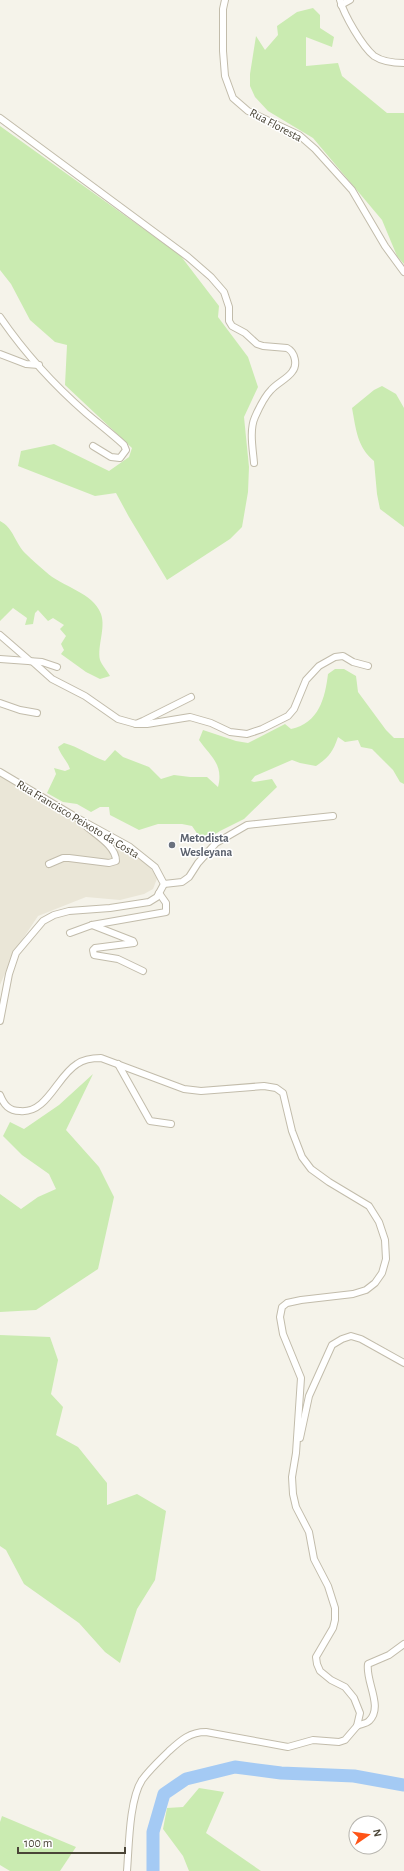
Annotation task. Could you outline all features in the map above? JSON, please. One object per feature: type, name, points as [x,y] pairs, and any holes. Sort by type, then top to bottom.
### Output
[{"type":"street","name":"Rua Floresta","points":[[225,0],[225,76],[233,98],[248,112],[299,136],[315,149],[352,190],[384,246],[404,272]]},
{"type":"street","points":[[350,0],[341,2],[350,23],[374,55],[385,61],[404,63]]},
{"type":"street","points":[[0,118],[188,257],[211,277],[224,292],[229,306],[229,321],[232,326],[245,333],[257,344],[287,348],[291,350],[295,358],[295,366],[292,372],[269,392],[254,418],[254,463]]},
{"type":"street","points":[[0,317],[18,342],[39,365],[87,413],[124,445],[126,450],[120,458],[111,457],[93,446]]},
{"type":"street","points":[[0,354],[26,364],[39,365]]},
{"type":"street","points":[[0,635],[52,679],[84,696],[118,719],[127,723],[147,724],[190,716],[211,723],[230,732],[247,734],[262,729],[288,716],[294,709],[306,680],[319,666],[335,657],[343,656],[353,662],[368,666]]},
{"type":"street","points":[[0,659],[42,662],[57,667]]},
{"type":"street","points":[[136,724],[191,697]]},
{"type":"street","points":[[0,703],[20,710],[37,713]]},
{"type":"street","name":"Rua Francisco Peixoto da Costa","points":[[0,772],[79,819],[130,847],[155,867],[164,884]]},
{"type":"street","points":[[0,1021],[8,974],[16,953],[43,922],[54,915],[69,911],[110,908],[149,902],[159,893],[164,884],[182,882],[189,877],[198,863],[216,843],[247,825],[333,816]]},
{"type":"street","points":[[49,864],[63,858],[109,863],[116,861],[115,853],[108,845],[79,819]]},
{"type":"street","points":[[70,933],[92,925],[166,912],[166,903],[159,893]]},
{"type":"street","points":[[92,925],[133,941],[134,943],[96,948],[94,950],[94,955],[118,959],[143,971]]},
{"type":"street","points":[[0,1095],[4,1104],[13,1111],[27,1112],[38,1107],[77,1064],[91,1058],[118,1064],[184,1089],[207,1091],[264,1086],[276,1088],[283,1093],[292,1131],[302,1157],[311,1168],[329,1182],[369,1206],[379,1222],[385,1240],[386,1259],[382,1273],[375,1283],[366,1290],[353,1294],[301,1300],[287,1303],[282,1307],[280,1317],[283,1334],[301,1378],[296,1453]]},
{"type":"street","points":[[118,1064],[150,1121],[171,1124]]},
{"type":"street","points":[[127,1871],[134,1803],[142,1781],[157,1762],[183,1738],[196,1732],[206,1732],[288,1747],[313,1740],[339,1742],[345,1740],[357,1726],[360,1713],[354,1698],[344,1687],[331,1680],[320,1671],[317,1664],[316,1656],[333,1628],[335,1608],[328,1586],[314,1559],[309,1532],[296,1506],[293,1494],[292,1477],[309,1396],[332,1345],[342,1339],[352,1336],[361,1339],[404,1363]]},
{"type":"street","points":[[357,1726],[368,1722],[372,1715],[376,1701],[366,1673],[368,1664],[389,1655],[404,1644]]},
{"type":"shaded area","points":[[0,775],[55,810],[116,840],[136,854],[158,876],[153,889],[144,894],[120,900],[86,897],[38,916],[14,952],[0,985]]},
{"type":"green space","points":[[313,8],[320,15],[320,28],[334,37],[332,47],[306,37],[306,66],[338,63],[342,76],[387,113],[404,113],[404,264],[397,256],[382,220],[313,138],[268,111],[255,97],[250,86],[250,74],[256,36],[265,50],[278,35],[277,26],[297,12]]},
{"type":"green space","points":[[0,126],[180,255],[219,306],[218,317],[248,357],[258,387],[244,417],[249,467],[248,492],[242,527],[230,539],[167,580],[116,493],[95,496],[18,466],[21,451],[54,444],[109,471],[129,457],[132,448],[65,385],[67,345],[55,342],[30,320],[11,284],[0,270]]},
{"type":"green space","points":[[382,386],[396,394],[404,408],[404,527],[380,509],[374,461],[364,450],[358,437],[352,408],[374,390]]},
{"type":"green space","points":[[0,521],[5,524],[22,550],[36,563],[53,577],[84,595],[97,606],[101,614],[103,625],[99,655],[103,666],[110,676],[100,679],[86,672],[61,654],[64,650],[61,644],[66,636],[60,629],[64,625],[53,618],[48,621],[38,610],[35,613],[33,624],[25,625],[27,618],[13,608],[0,621]]},
{"type":"green space","points":[[335,669],[344,669],[356,676],[358,692],[386,730],[394,738],[404,738],[404,784],[400,782],[393,770],[372,749],[361,747],[358,740],[345,742],[338,737],[330,754],[316,766],[292,760],[255,776],[251,781],[254,782],[272,779],[277,787],[244,819],[220,831],[203,842],[192,826],[182,824],[158,824],[139,830],[110,815],[109,807],[100,807],[91,812],[77,804],[63,802],[47,793],[56,774],[54,768],[65,771],[70,769],[58,747],[64,743],[105,761],[115,750],[123,757],[149,767],[161,779],[174,775],[207,777],[218,787],[218,766],[199,740],[203,730],[236,741],[248,743],[285,724],[291,729],[301,726],[314,715],[319,708],[325,692],[328,674]]},
{"type":"green space","points":[[93,1074],[66,1130],[99,1167],[114,1197],[98,1269],[36,1310],[0,1312],[0,1194],[21,1209],[38,1197],[56,1189],[49,1174],[22,1155],[3,1136],[10,1122],[24,1129],[59,1105]]},
{"type":"green space","points":[[0,1335],[50,1337],[58,1360],[51,1394],[63,1407],[56,1435],[78,1447],[107,1483],[107,1505],[137,1494],[166,1511],[155,1580],[137,1609],[120,1663],[105,1652],[79,1623],[24,1584],[6,1550],[0,1546]]},
{"type":"green space","points":[[199,1788],[224,1792],[206,1833],[261,1871],[189,1871],[183,1856],[163,1829],[167,1808],[183,1807]]},
{"type":"green space","points":[[2,1816],[76,1847],[60,1871],[10,1871],[0,1865],[0,1822]]},
{"type":"waterway","points":[[153,1871],[153,1832],[164,1794],[186,1779],[235,1767],[281,1773],[354,1776],[404,1785]]},
{"type":"place","name":"Metodista Wesleyana","points":[[172,845]]}]
